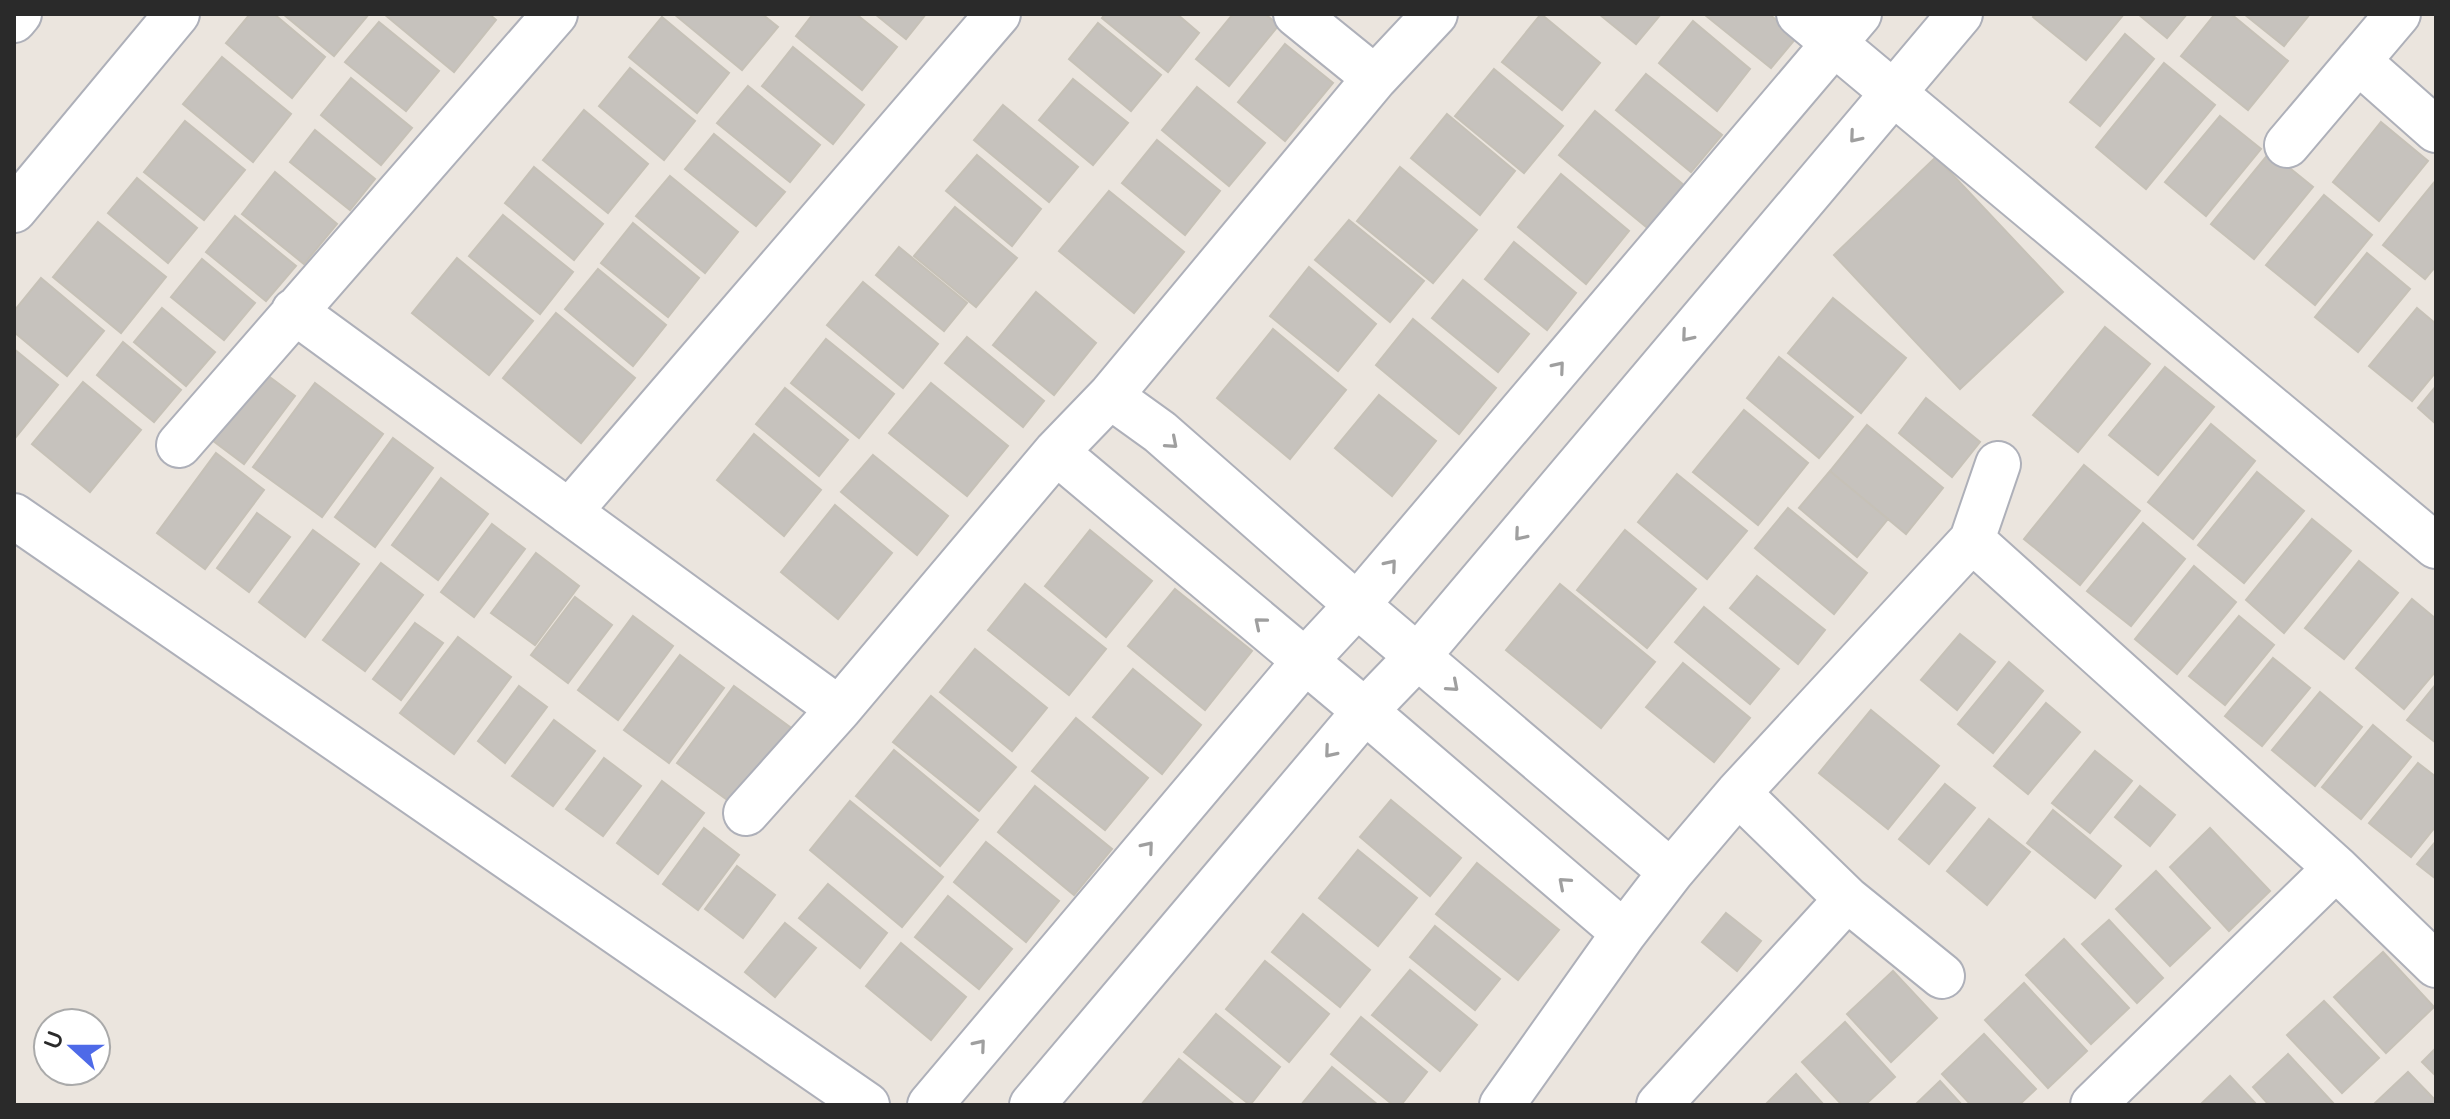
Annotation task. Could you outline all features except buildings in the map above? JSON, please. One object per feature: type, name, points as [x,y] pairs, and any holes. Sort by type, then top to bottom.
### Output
[{"type":"street","points":[[14,20],[19,14]]},
{"type":"street","points":[[14,210],[177,14]]},
{"type":"street","points":[[179,445],[555,14]]},
{"type":"street","points":[[569,512],[998,14]]},
{"type":"street","points":[[1296,14],[1375,78]]},
{"type":"street","points":[[746,813],[839,709],[1056,452],[1110,396],[1375,78],[1435,14]]},
{"type":"street","points":[[1799,14],[1846,29],[1892,94],[2436,546]]},
{"type":"street","points":[[1032,1105],[1365,711],[1418,656],[1960,14]]},
{"type":"street","points":[[2287,145],[2398,14]]},
{"type":"street","points":[[930,1105],[1846,29]]},
{"type":"street","points":[[2358,61],[2436,130]]},
{"type":"street","points":[[294,311],[839,709]]},
{"type":"street","points":[[1110,396],[1160,432],[1357,605],[1671,872]]},
{"type":"street","points":[[1056,452],[1624,933]]},
{"type":"street","points":[[1502,1105],[1671,872],[1738,793],[1972,540],[1998,464]]},
{"type":"street","points":[[14,516],[867,1105]]},
{"type":"street","points":[[1972,540],[2336,868],[2436,965]]},
{"type":"street","points":[[1738,793],[1847,899],[1942,976]]},
{"type":"street","points":[[2093,1105],[2336,868]]},
{"type":"street","points":[[1659,1105],[1847,899]]}]
